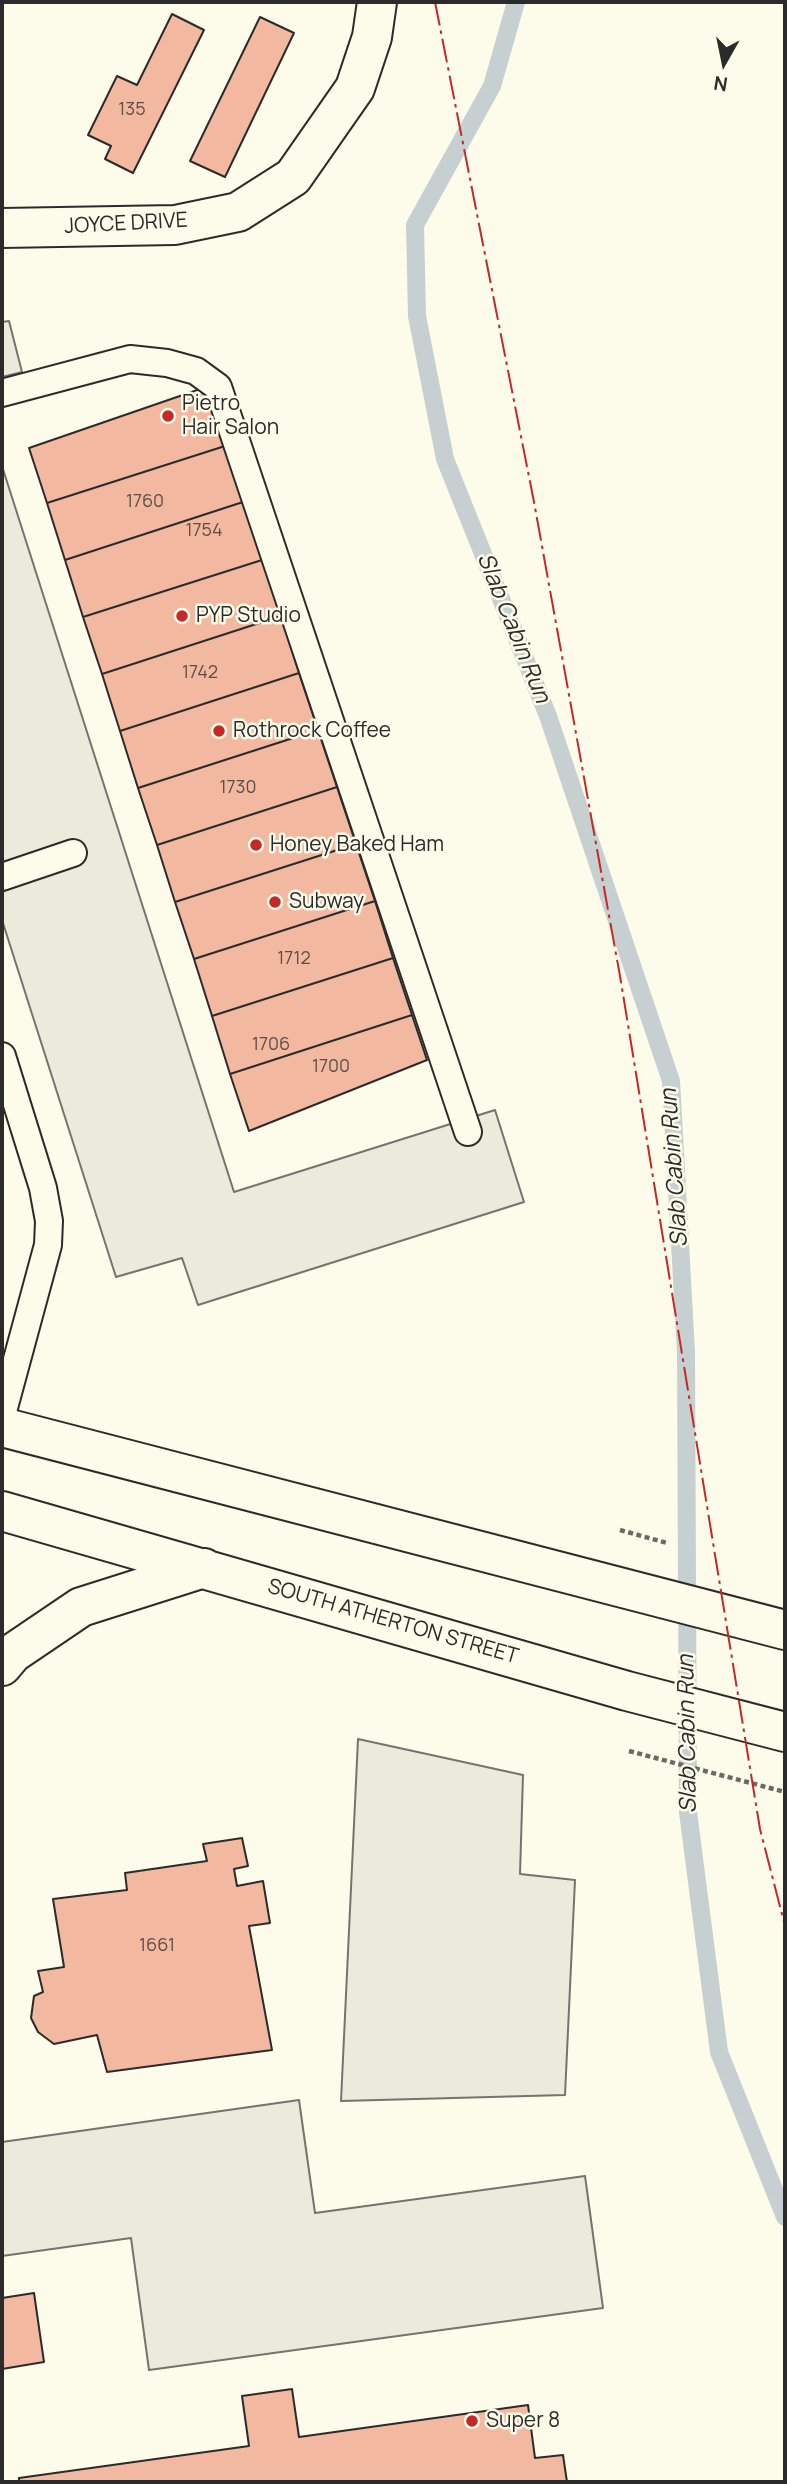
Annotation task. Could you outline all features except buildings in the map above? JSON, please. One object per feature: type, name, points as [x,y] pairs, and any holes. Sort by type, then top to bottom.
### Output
[{"type":"main road","name":"JOYCE DRIVE","points":[[2,228],[175,225],[238,212],[293,177],[355,89],[372,37],[377,2]]},
{"type":"main road","points":[[2,1427],[785,1630]]},
{"type":"main road","name":"SOUTH ATHERTON STREET","points":[[2,1511],[627,1691],[785,1732]]},
{"type":"main road","points":[[2,1666],[13,1653],[81,1607],[204,1568]]},
{"type":"lane","points":[[2,393],[130,359],[167,363],[196,371],[218,387],[468,1132]]},
{"type":"lane","points":[[2,877],[72,853]]},
{"type":"lane","points":[[2,1415],[48,1245],[50,1221],[43,1188],[4,1072]]},
{"type":"path","points":[[629,1751],[785,1792]]},
{"type":"shaded area","points":[[9,321],[22,372],[2,377],[2,322]]},
{"type":"shaded area","points":[[2,466],[234,1192],[495,1110],[524,1202],[198,1305],[182,1258],[116,1277],[2,920]]},
{"type":"shaded area","points":[[358,1739],[523,1775],[520,1874],[575,1880],[565,2095],[341,2101]]},
{"type":"shaded area","points":[[299,2100],[315,2213],[585,2176],[603,2308],[149,2370],[131,2238],[2,2256],[2,2142]]},
{"type":"waterway","name":"Slab Cabin Run","points":[[516,2],[492,86],[415,225],[417,316],[445,459],[548,716],[671,1081],[686,1352],[688,1812],[719,2052],[785,2217]]},
{"type":"power","points":[[435,2],[534,502],[620,976],[760,1829],[785,1926]]},
{"type":"place","name":"Pietro Hair Salon","points":[[168,416]]},
{"type":"place","name":"PYP Studio","points":[[182,616]]},
{"type":"place","name":"Rothrock Coffee","points":[[219,731]]},
{"type":"place","name":"Honey Baked Ham","points":[[256,845]]},
{"type":"place","name":"Subway","points":[[275,902]]},
{"type":"place","name":"Super 8","points":[[472,2421]]}]
